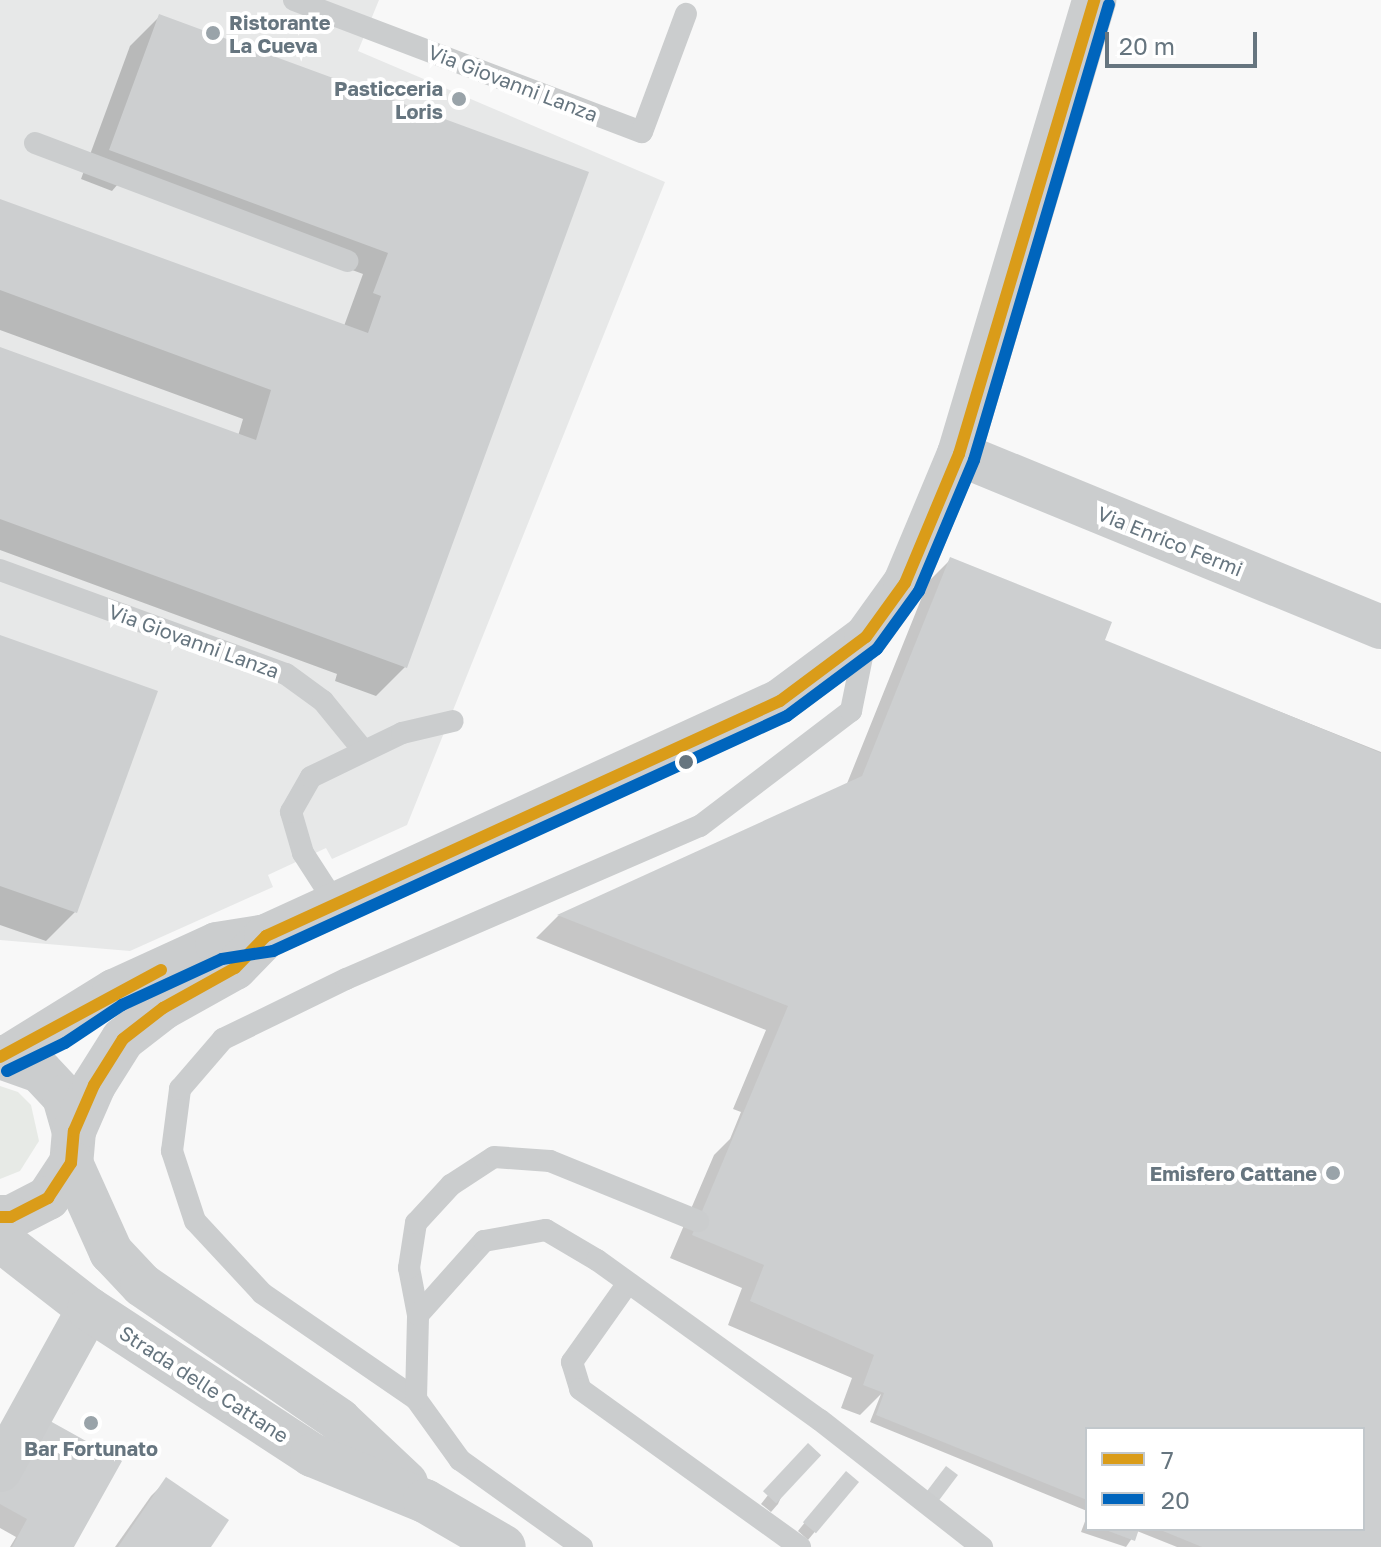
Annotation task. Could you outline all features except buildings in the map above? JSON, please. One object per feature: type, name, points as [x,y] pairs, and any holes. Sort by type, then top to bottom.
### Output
[{"type":"street","points":[[3,1057],[114,991],[217,944],[266,936],[334,901],[780,701],[866,637],[905,583],[959,454],[1094,0]]},
{"type":"street","name":"Via Enrico Fermi","points":[[959,454],[1381,627]]},
{"type":"street","points":[[0,1217],[11,1217],[48,1198],[72,1147],[94,1085],[123,1039],[163,1008],[235,968],[266,936]]},
{"type":"street","name":"Strada delle Cattane","points":[[3,1057],[40,1071],[64,1097],[72,1147],[111,1252],[142,1285],[339,1420],[425,1501]]},
{"type":"street","name":"Strada delle Cattane","points":[[0,1240],[89,1309],[312,1455],[425,1501],[504,1547]]},
{"type":"street","points":[[0,1470],[89,1309]]},
{"type":"lane","name":"Via Giovanni Lanza","points":[[294,0],[642,132],[686,14]]},
{"type":"lane","points":[[35,143],[347,261]]},
{"type":"lane","name":"Via Giovanni Lanza","points":[[0,570],[286,674],[323,701],[363,750]]},
{"type":"lane","points":[[582,1547],[460,1460],[416,1399],[262,1293],[195,1221],[172,1151],[180,1089],[223,1039],[346,979],[700,826],[851,711],[866,637]]},
{"type":"lane","points":[[334,901],[303,853],[291,812],[311,777],[363,750],[453,721]]},
{"type":"lane","points":[[416,1399],[418,1315],[409,1268],[416,1223],[451,1185],[494,1157],[550,1161],[698,1221]]},
{"type":"lane","points":[[418,1315],[484,1241],[546,1230],[628,1283],[820,1420],[982,1547]]},
{"type":"lane","points":[[628,1283],[572,1362],[580,1389],[800,1547]]},
{"type":"shaded area","points":[[0,0],[379,0],[358,51],[665,182],[407,825],[332,859],[326,848],[268,875],[273,887],[130,951],[0,940]]},
{"type":"shaded area","points":[[0,1086],[18,1092],[31,1105],[39,1141],[20,1171],[0,1179]]},
{"type":"transit line","name":"7","points":[[0,1217],[11,1217],[48,1198],[71,1163],[74,1131],[94,1085],[123,1039],[163,1008],[235,968],[266,936],[780,701],[866,637],[905,583],[959,454],[1094,0]]},
{"type":"transit line","name":"20","points":[[7,1071],[65,1043],[122,1005],[222,959],[273,951],[787,716],[877,649],[919,591],[974,460],[1109,5]]},
{"type":"transit line","name":"7","points":[[0,1057],[161,970]]},
{"type":"place","name":"Ristorante La Cueva","points":[[213,33]]},
{"type":"place","name":"Pasticceria Loris","points":[[459,99]]},
{"type":"place","name":"Emisfero Cattane","points":[[1333,1173]]},
{"type":"place","name":"Bar Fortunato","points":[[91,1423]]}]
